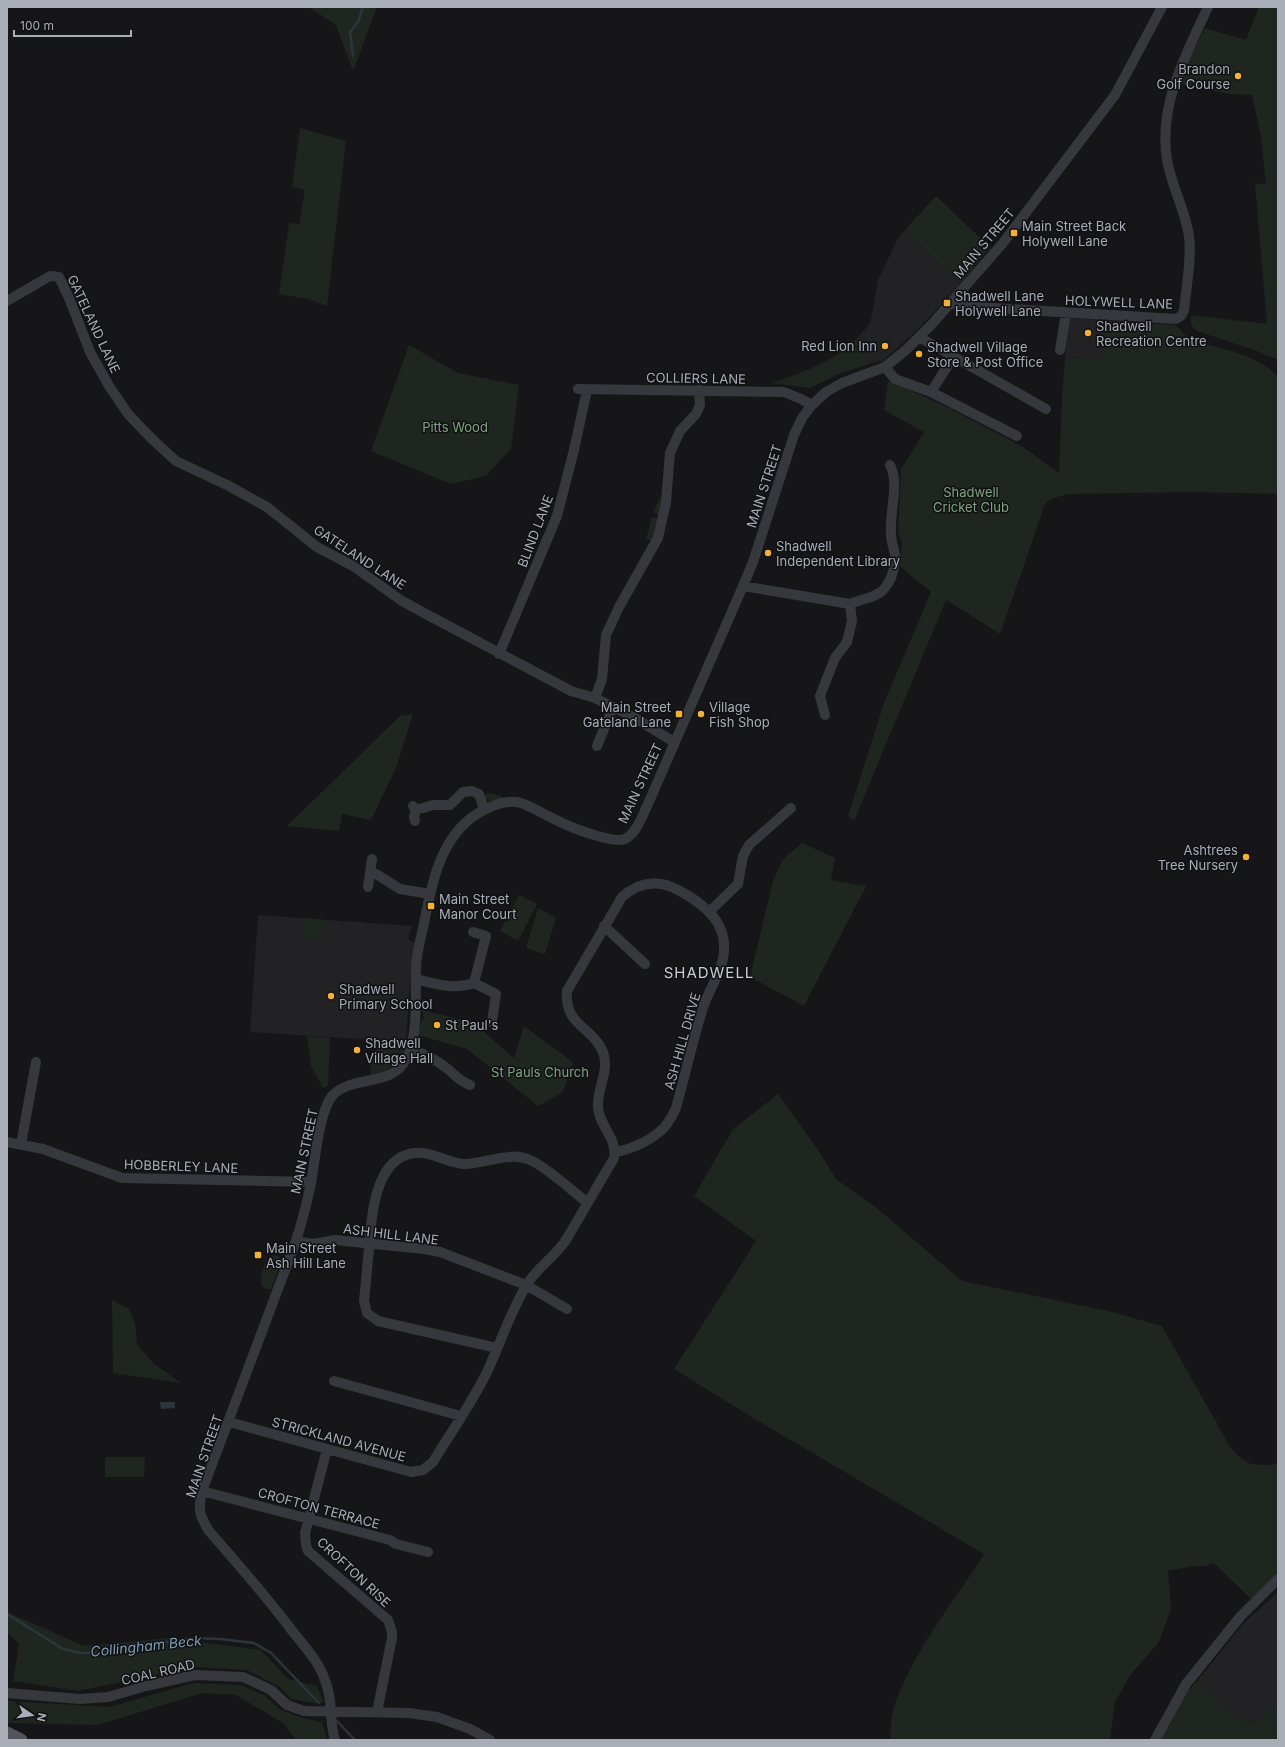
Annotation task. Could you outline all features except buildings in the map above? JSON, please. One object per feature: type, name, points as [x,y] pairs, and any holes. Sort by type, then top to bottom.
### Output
[{"type":"main road","points":[[7,1733],[21,1740]]},
{"type":"street","name":"MAIN STREET","points":[[335,1740],[330,1711],[330,1695],[326,1681],[316,1661],[269,1600],[209,1531],[201,1518],[200,1502],[202,1491],[296,1241],[311,1182],[323,1119],[328,1102],[338,1091],[347,1087],[388,1076],[396,1071],[406,1060],[410,1050],[415,1014],[417,957],[430,894],[440,861],[448,844],[457,830],[484,809],[501,804],[517,802],[579,830],[613,840],[625,839],[633,832],[639,824],[743,586],[760,542],[794,435],[802,418],[812,405],[826,392],[842,383],[885,367],[918,337],[1003,243],[1115,95],[1162,7]]},
{"type":"street","name":"HOLYWELL LANE","points":[[950,303],[960,306],[1176,319],[1183,314],[1189,259],[1189,235],[1167,160],[1168,121],[1171,98],[1178,72],[1208,7]]},
{"type":"street","name":"GATELAND LANE","points":[[7,301],[50,276],[56,276],[61,280],[90,352],[109,386],[128,414],[176,461],[249,496],[286,521],[317,547],[353,566],[402,601],[571,691],[595,698],[635,718],[674,742]]},
{"type":"street","points":[[1060,350],[1066,313]]},
{"type":"street","points":[[918,337],[1046,409]]},
{"type":"street","points":[[931,392],[954,356]]},
{"type":"street","points":[[885,367],[895,379],[931,392],[1017,436]]},
{"type":"street","name":"BLIND LANE","points":[[499,654],[557,516],[574,450],[582,389]]},
{"type":"street","name":"COLLIERS LANE","points":[[582,389],[784,392],[812,405]]},
{"type":"street","points":[[595,698],[602,679],[606,635],[619,607],[658,538],[666,502],[670,454],[680,431],[696,414],[700,405],[699,390]]},
{"type":"street","points":[[743,586],[850,604],[858,600],[874,596],[882,591],[889,582],[896,554],[891,536],[890,520],[895,477],[890,465]]},
{"type":"street","points":[[825,715],[820,696],[835,658],[847,642],[852,621],[850,604]]},
{"type":"street","points":[[597,746],[613,707]]},
{"type":"street","points":[[415,822],[414,808],[433,804],[450,805],[463,792],[472,791],[479,794],[484,809]]},
{"type":"street","points":[[710,912],[738,884],[743,856],[749,845],[791,808]]},
{"type":"street","points":[[368,887],[372,859]]},
{"type":"street","points":[[370,873],[376,874],[400,889],[430,894]]},
{"type":"street","name":"ASH HILL DRIVE","points":[[655,883],[667,885],[678,890],[710,912],[719,925],[724,940],[724,957],[702,1011],[676,1108],[669,1122],[659,1133],[628,1149],[615,1152],[613,1141],[598,1112],[598,1100],[605,1067],[604,1054],[598,1044],[574,1018],[569,1010],[567,1000],[571,982],[604,926],[622,897],[631,889],[642,884],[655,883]]},
{"type":"street","points":[[604,926],[645,964]]},
{"type":"street","points":[[473,932],[486,936],[474,983]]},
{"type":"street","points":[[416,979],[440,986],[465,986],[474,983],[496,994],[492,1022]]},
{"type":"street","points":[[410,1050],[421,1052],[448,1069],[462,1082],[470,1085]]},
{"type":"street","points":[[21,1144],[36,1062]]},
{"type":"street","name":"HOBBERLEY LANE","points":[[7,1142],[43,1149],[122,1178],[311,1182]]},
{"type":"street","points":[[526,1285],[544,1262],[561,1248],[612,1163],[615,1152]]},
{"type":"street","points":[[497,1348],[378,1320],[372,1318],[367,1313],[364,1301],[373,1209],[381,1183],[388,1170],[397,1160],[415,1153],[428,1154],[459,1163],[473,1163],[511,1157],[529,1159],[538,1164],[588,1203]]},
{"type":"street","name":"ASH HILL LANE","points":[[296,1241],[314,1244],[335,1240],[440,1252],[526,1285],[567,1309]]},
{"type":"street","name":"STRICKLAND AVENUE","points":[[229,1422],[411,1472],[423,1470],[433,1462],[462,1416],[487,1372],[526,1285]]},
{"type":"street","points":[[334,1381],[462,1416]]},
{"type":"street","name":"CROFTON RISE","points":[[327,1449],[305,1533],[306,1545],[308,1551],[388,1620],[391,1626],[392,1638],[377,1712]]},
{"type":"street","name":"CROFTON TERRACE","points":[[202,1491],[428,1552]]},
{"type":"street","points":[[1155,1740],[1186,1684],[1240,1617],[1278,1580]]},
{"type":"street","name":"COAL ROAD","points":[[7,1693],[80,1699],[108,1698],[146,1686],[195,1675],[243,1677],[271,1690],[287,1705],[304,1711],[409,1713],[437,1717],[470,1729],[490,1740]]},
{"type":"shaded area","points":[[904,231],[961,283],[917,330],[884,360],[869,364],[856,339],[870,324],[878,280],[898,238]]},
{"type":"shaded area","points":[[1068,318],[1104,320],[1101,359],[1065,357]]},
{"type":"shaded area","name":"Shadwell Primary School","points":[[258,915],[412,926],[408,939],[416,944],[411,970],[406,1042],[250,1032]]},
{"type":"shaded area","points":[[160,1402],[175,1402],[175,1408],[161,1409]]},
{"type":"shaded area","points":[[1278,1592],[1278,1704],[1258,1722],[1240,1721],[1198,1680],[1243,1624]]},
{"type":"green space","points":[[309,7],[377,7],[353,71],[336,25]]},
{"type":"green space","name":"Brandon Golf Course","points":[[1259,7],[1278,7],[1278,360],[1257,351],[1197,331],[1191,325],[1191,315],[1267,324],[1255,183],[1266,185],[1261,136],[1252,95],[1229,94],[1179,84],[1187,60],[1205,28],[1246,40]]},
{"type":"green space","points":[[300,128],[346,141],[327,306],[308,299],[279,294],[289,223],[299,224],[305,190],[292,187]]},
{"type":"green space","points":[[936,196],[990,247],[961,283],[904,231]]},
{"type":"green space","name":"Shadwell Cricket Club","points":[[1104,320],[1176,325],[1185,335],[1195,341],[1250,358],[1270,369],[1278,377],[1278,494],[1190,492],[1067,494],[1054,498],[1048,502],[1043,508],[1000,634],[946,600],[854,821],[848,816],[884,703],[931,592],[899,566],[902,543],[898,531],[901,469],[924,432],[884,410],[888,382],[893,382],[949,408],[1023,447],[1059,473],[1065,357],[1101,359]]},
{"type":"green space","points":[[856,339],[869,364],[839,374],[810,388],[772,383],[817,366],[848,347]]},
{"type":"green space","name":"Pitts Wood","points":[[409,345],[458,373],[519,385],[511,449],[486,476],[451,484],[371,451]]},
{"type":"green space","points":[[661,495],[660,514],[653,513]]},
{"type":"green space","points":[[652,517],[660,519],[654,541],[646,539]]},
{"type":"green space","points":[[413,714],[396,768],[371,820],[342,814],[339,831],[287,826],[400,716]]},
{"type":"green space","points":[[488,793],[501,796],[504,799],[489,801],[484,797]]},
{"type":"green space","points":[[802,843],[835,858],[831,880],[866,886],[804,1006],[750,977],[773,881],[783,859]]},
{"type":"green space","points":[[519,895],[537,904],[518,941],[500,931]]},
{"type":"green space","points":[[538,908],[556,918],[545,954],[526,948]]},
{"type":"green space","points":[[305,918],[325,920],[324,940],[303,939]]},
{"type":"green space","name":"St Pauls Church","points":[[422,1010],[474,1023],[514,1058],[524,1026],[573,1062],[563,1092],[538,1106],[467,1049],[418,1035],[421,1021],[424,1018]]},
{"type":"green space","points":[[307,1036],[330,1038],[328,1086],[323,1088],[311,1066]]},
{"type":"green space","points":[[378,1040],[406,1042],[401,1055],[394,1065],[371,1076],[370,1056],[376,1056]]},
{"type":"green space","points":[[778,1094],[816,1147],[836,1179],[878,1209],[962,1281],[1108,1311],[1162,1326],[1230,1447],[1236,1454],[1251,1464],[1278,1464],[1278,1572],[1251,1599],[1214,1563],[1205,1566],[1192,1566],[1168,1571],[1171,1609],[1159,1642],[1131,1674],[1115,1702],[1110,1740],[890,1740],[894,1705],[904,1681],[936,1625],[984,1554],[755,1419],[674,1369],[756,1241],[694,1196],[733,1129]]},
{"type":"green space","points":[[273,1255],[282,1259],[271,1289],[266,1289],[262,1286],[261,1278],[267,1261]]},
{"type":"green space","points":[[112,1300],[129,1309],[135,1323],[137,1344],[153,1363],[181,1383],[113,1373]]},
{"type":"green space","points":[[105,1457],[145,1457],[144,1477],[105,1477]]},
{"type":"green space","points":[[7,1612],[84,1646],[169,1638],[261,1650],[288,1679],[317,1686],[324,1703],[314,1703],[291,1699],[280,1687],[247,1670],[195,1667],[78,1691],[13,1681],[19,1644],[7,1632]]},
{"type":"green space","points":[[1198,1680],[1240,1721],[1258,1722],[1278,1704],[1278,1740],[1158,1740],[1180,1699]]},
{"type":"green space","points":[[193,1683],[240,1685],[264,1695],[281,1710],[303,1718],[322,1722],[327,1740],[296,1740],[283,1723],[236,1695],[202,1693],[98,1725],[7,1723],[7,1701],[110,1707]]},
{"type":"waterway","points":[[353,56],[350,32],[358,22],[363,7]]},
{"type":"waterway","name":"Collingham Beck","points":[[7,1614],[63,1649],[81,1653],[97,1653],[131,1645],[195,1638],[254,1643],[271,1653],[319,1703]]},
{"type":"waterway","name":"Collingham Beck","points":[[337,1721],[355,1740]]},
{"type":"place","name":"Brandon Golf Course","points":[[1238,76]]},
{"type":"place","name":"Main Street Back Holywell Lane","points":[[1014,233]]},
{"type":"place","name":"Shadwell Lane Holywell Lane","points":[[947,303]]},
{"type":"place","name":"Shadwell Recreation Centre","points":[[1088,333]]},
{"type":"place","name":"Red Lion Inn","points":[[885,346]]},
{"type":"place","name":"Shadwell Village Store & Post Office","points":[[919,354]]},
{"type":"place","name":"Shadwell Independent Library","points":[[768,553]]},
{"type":"place","name":"Main Street Gateland Lane","points":[[679,714]]},
{"type":"place","name":"Village Fish Shop","points":[[701,714]]},
{"type":"place","name":"Ashtrees Tree Nursery","points":[[1246,857]]},
{"type":"place","name":"Main Street Manor Court","points":[[431,906]]},
{"type":"place","name":"Shadwell Primary School","points":[[331,996]]},
{"type":"place","name":"St Paul's","points":[[437,1025]]},
{"type":"place","name":"Shadwell Village Hall","points":[[357,1050]]},
{"type":"place","name":"Main Street Ash Hill Lane","points":[[258,1255]]},
{"type":"district","name":"SHADWELL","points":[[709,973]]}]
